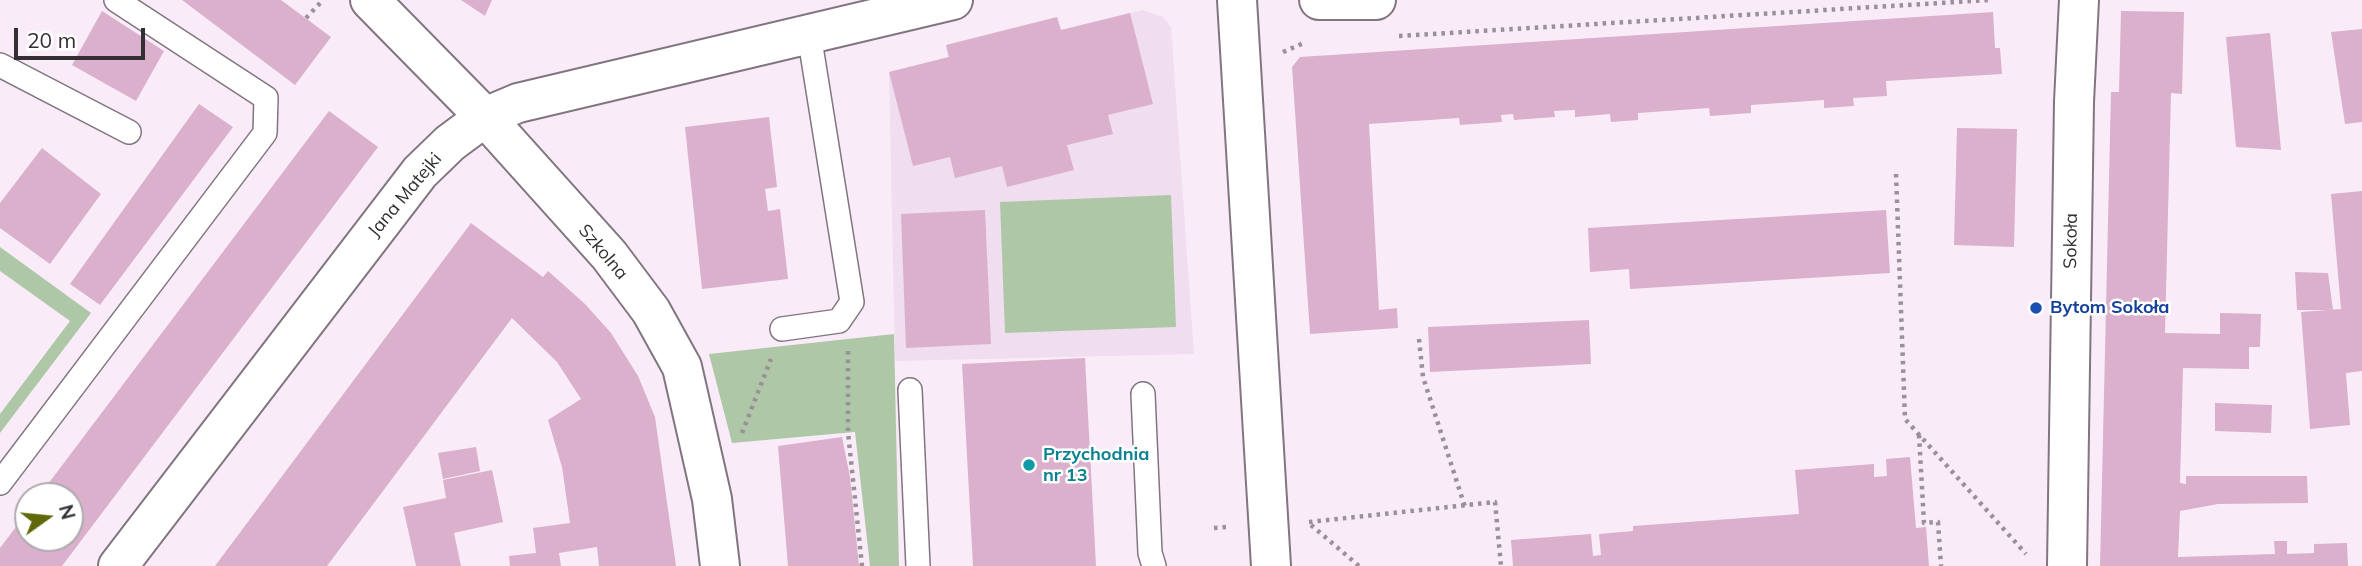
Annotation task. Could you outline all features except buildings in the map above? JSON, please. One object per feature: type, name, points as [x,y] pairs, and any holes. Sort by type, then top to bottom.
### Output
[{"type":"street","name":"Szkolna","points":[[370,0],[485,117],[609,255],[650,311],[682,367],[712,499],[720,566]]},
{"type":"street","name":"Jana Matejki","points":[[118,566],[420,172],[450,142],[485,117],[518,103],[953,0]]},
{"type":"street","points":[[1237,0],[1271,566]]},
{"type":"street","points":[[1319,0],[1377,0]]},
{"type":"street","name":"Sokoła","points":[[2067,566],[2074,102],[2079,0]]},
{"type":"lane","points":[[0,483],[265,132],[266,98],[117,0]]},
{"type":"lane","points":[[782,329],[839,321],[852,302],[808,34]]},
{"type":"lane","points":[[0,65],[129,132]]},
{"type":"lane","points":[[910,390],[918,566]]},
{"type":"lane","points":[[1143,394],[1150,553],[1154,566]]},
{"type":"path","points":[[306,18],[323,0]]},
{"type":"path","points":[[1393,37],[1989,0]]},
{"type":"path","points":[[1279,63],[1284,50],[1300,42],[1313,41]]},
{"type":"path","points":[[1895,174],[1905,419],[2027,556]]},
{"type":"path","points":[[839,321],[848,339],[848,432],[862,566]]},
{"type":"path","points":[[738,442],[782,329]]},
{"type":"path","points":[[1419,339],[1423,377],[1465,507]]},
{"type":"path","points":[[1919,435],[1924,523],[1938,522],[1941,566]]},
{"type":"path","points":[[1214,528],[1308,522],[1494,502],[1501,566]]},
{"type":"path","points":[[1307,508],[1308,533]]},
{"type":"path","points":[[1308,522],[1359,566]]},
{"type":"shaded area","points":[[1143,10],[1163,17],[1171,27],[1194,354],[895,361],[889,72],[948,57],[946,45],[1057,17],[1061,30]]},
{"type":"green space","points":[[1171,195],[1176,327],[1005,333],[1000,202]]},
{"type":"green space","points":[[0,247],[91,313],[0,433],[0,414],[70,321],[0,271]]},
{"type":"green space","points":[[894,334],[899,566],[870,566],[855,432],[732,443],[709,354]]},
{"type":"place","name":"Bytom Sokoła","points":[[2036,308]]},
{"type":"place","name":"Przychodnia nr 13","points":[[1029,465]]}]
